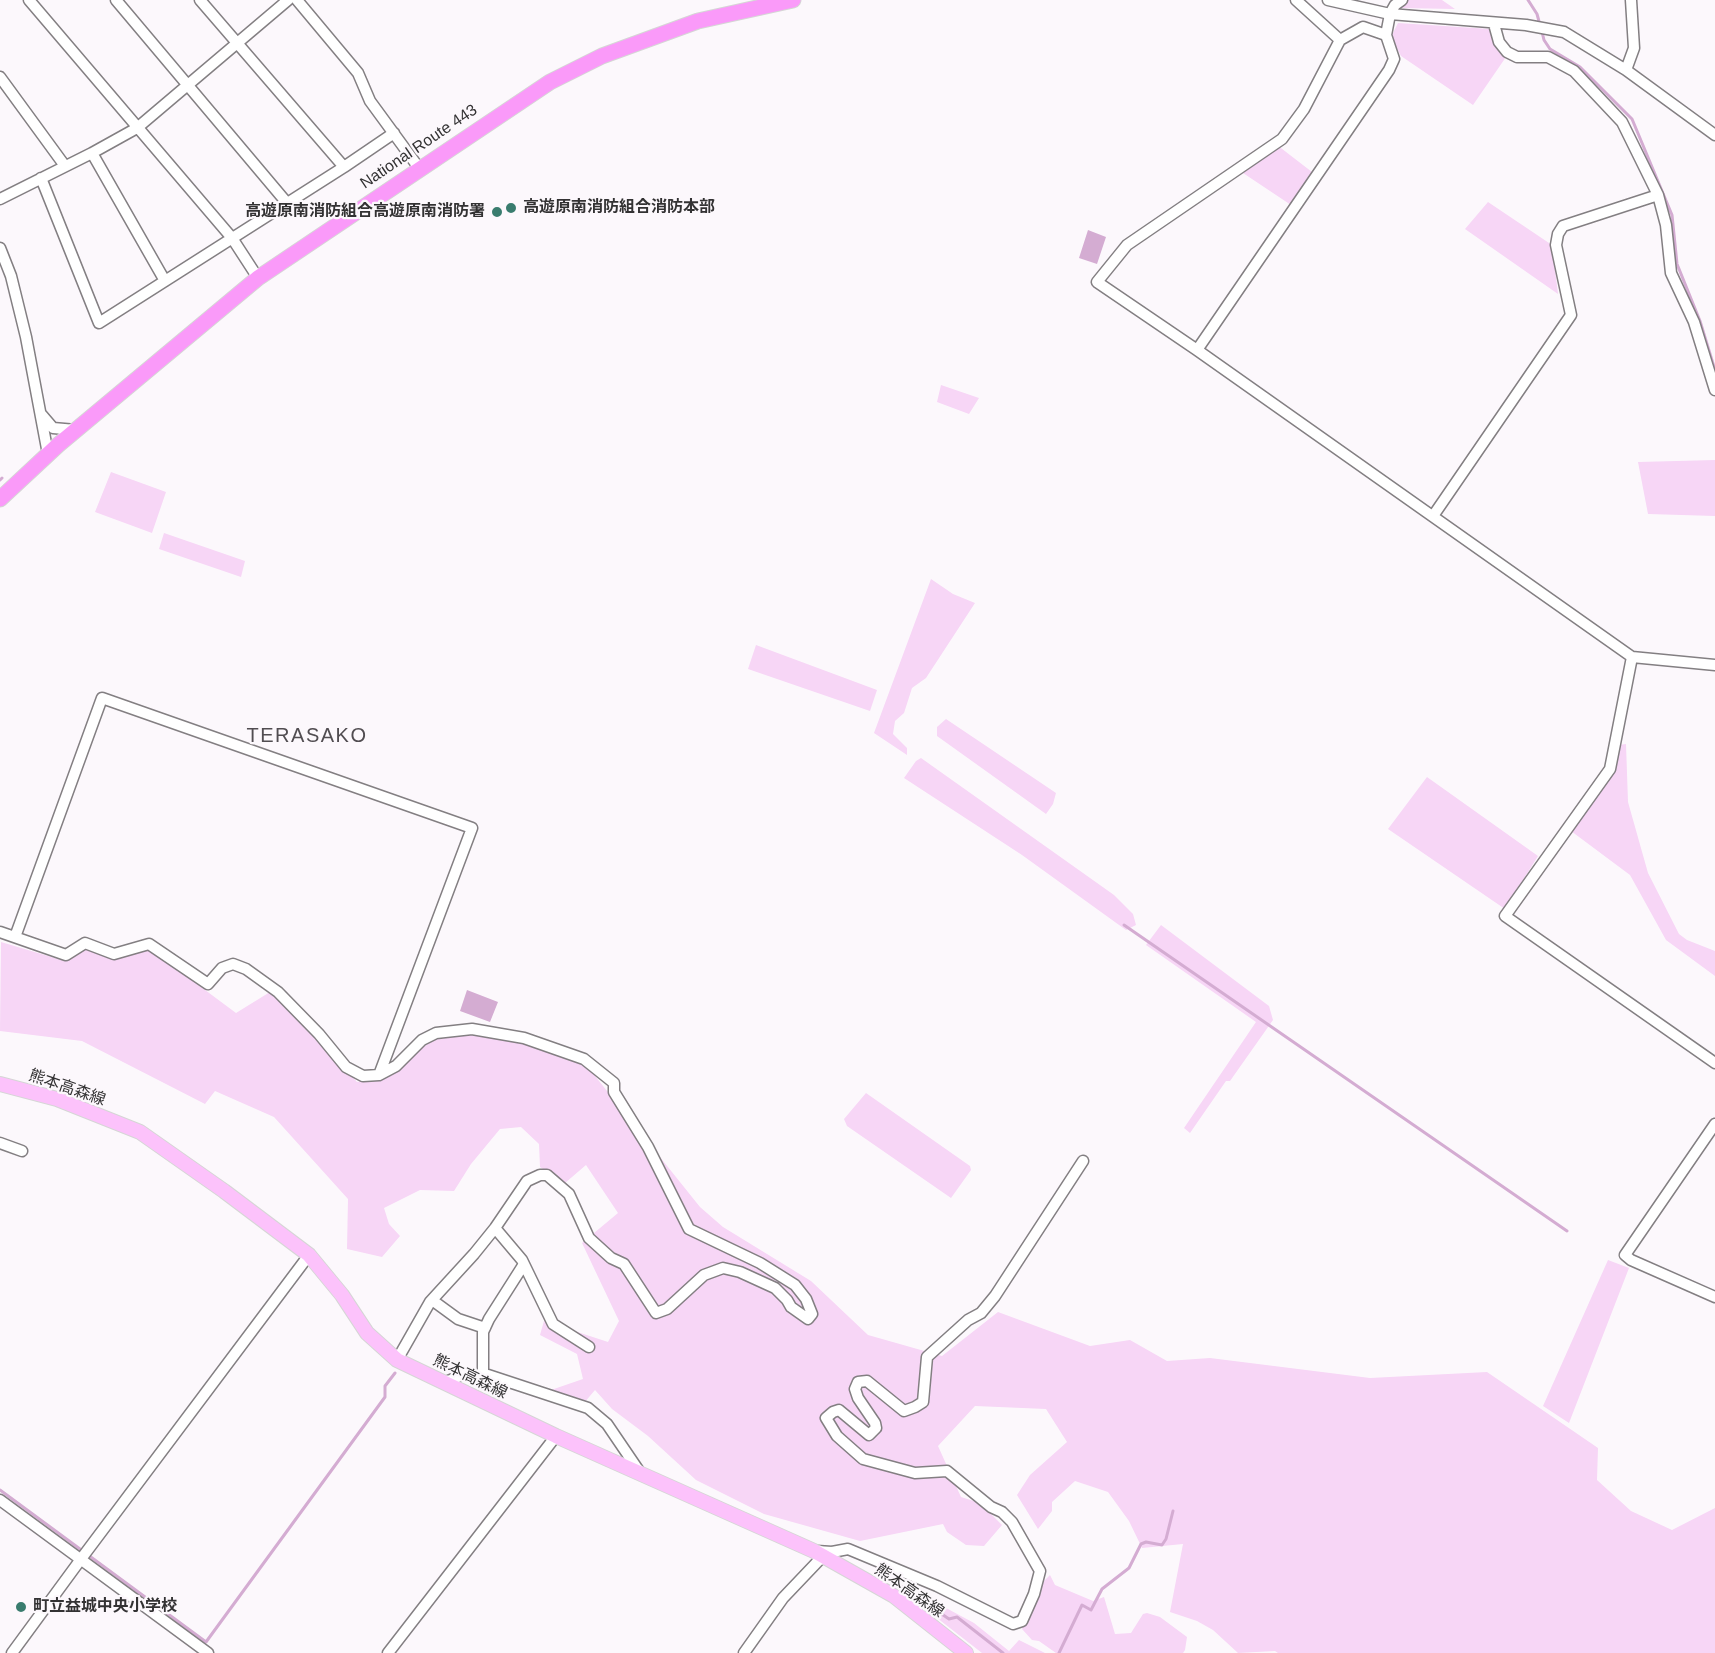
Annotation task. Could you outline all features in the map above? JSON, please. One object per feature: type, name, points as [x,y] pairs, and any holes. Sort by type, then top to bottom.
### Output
[{"type":"highway","name":"National Route 443","points":[[0,499],[76,430],[258,278],[549,82],[602,56],[698,21],[793,0]]},
{"type":"main road","name":"熊本高森線","points":[[0,1084],[57,1099],[140,1132],[309,1255],[342,1295],[367,1333],[397,1360],[556,1436],[818,1553],[894,1596],[966,1653]]},
{"type":"street","points":[[29,0],[232,238],[258,278]]},
{"type":"street","points":[[116,0],[287,203]]},
{"type":"street","points":[[200,0],[344,167]]},
{"type":"street","points":[[0,199],[137,128],[288,0]]},
{"type":"street","points":[[297,0],[358,73],[370,101],[419,168]]},
{"type":"street","points":[[1296,0],[1340,40]]},
{"type":"street","points":[[1328,0],[1333,3],[1390,14],[1535,26],[1564,32],[1626,70],[1715,135]]},
{"type":"street","points":[[1197,350],[1389,70],[1394,59],[1386,35],[1390,14],[1395,5],[1402,0]]},
{"type":"street","points":[[1626,70],[1634,48],[1631,0]]},
{"type":"street","points":[[1494,24],[1499,42],[1507,51],[1517,57],[1548,57],[1574,71],[1622,122],[1658,195],[1666,225],[1671,273],[1694,322],[1715,390]]},
{"type":"street","points":[[1386,35],[1363,27],[1340,40],[1304,110],[1282,139],[1127,245],[1097,282],[1632,657],[1715,664]]},
{"type":"street","points":[[0,77],[64,166]]},
{"type":"street","points":[[41,178],[99,323],[394,133]]},
{"type":"street","points":[[92,153],[165,281]]},
{"type":"street","points":[[1433,516],[1571,315],[1556,244],[1563,226],[1658,195]]},
{"type":"street","points":[[0,248],[11,276],[26,337],[48,454]]},
{"type":"street","points":[[40,414],[53,428],[76,430]]},
{"type":"street","points":[[1632,657],[1610,769],[1505,916],[1715,1063]]},
{"type":"street","points":[[15,937],[102,698],[472,828],[379,1075]]},
{"type":"street","points":[[0,932],[66,955],[85,943],[114,954],[149,944],[208,984],[222,968],[233,964],[246,969],[278,992],[319,1034],[345,1067],[363,1076],[379,1075],[396,1066],[422,1040],[436,1033],[472,1029],[524,1038],[584,1059],[614,1083],[614,1092],[648,1147],[689,1229],[760,1263],[795,1285],[806,1299],[813,1314],[808,1319],[791,1307],[775,1288],[740,1272],[723,1268],[704,1275],[667,1309],[656,1312],[624,1264],[611,1258],[589,1238],[569,1194],[547,1175],[540,1175],[527,1181],[495,1228],[432,1300],[397,1360]]},
{"type":"street","points":[[1715,1124],[1624,1255],[1715,1297]]},
{"type":"street","points":[[0,1143],[22,1151]]},
{"type":"street","points":[[744,1653],[818,1553],[848,1549],[937,1586],[1013,1624],[1022,1621],[1034,1593],[1040,1570],[1012,1522],[947,1471],[915,1473],[863,1459],[837,1436],[826,1418],[839,1410],[869,1435],[876,1428],[858,1398],[855,1389],[858,1382],[867,1382],[904,1411],[923,1402],[927,1357],[968,1320],[981,1313],[995,1296],[1083,1161]]},
{"type":"street","points":[[495,1228],[524,1264],[554,1323],[589,1347]]},
{"type":"street","points":[[12,1653],[309,1255]]},
{"type":"street","points":[[483,1375],[483,1332],[524,1264]]},
{"type":"street","points":[[432,1300],[458,1319],[485,1328]]},
{"type":"street","points":[[444,1383],[464,1374],[483,1375],[588,1408],[607,1424],[642,1474]]},
{"type":"street","points":[[388,1653],[556,1436]]},
{"type":"street","points":[[0,1500],[208,1653]]},
{"type":"shaded area","points":[[1408,0],[1442,0],[1455,9],[1399,8]]},
{"type":"shaded area","points":[[1398,23],[1490,29],[1499,52],[1506,57],[1473,105],[1401,56],[1391,37]]},
{"type":"shaded area","points":[[1277,145],[1312,172],[1291,205],[1240,171]]},
{"type":"shaded area","points":[[1488,202],[1552,245],[1558,294],[1465,229]]},
{"type":"shaded area","points":[[1088,230],[1106,237],[1097,264],[1079,258]]},
{"type":"shaded area","points":[[941,385],[979,398],[969,414],[937,402]]},
{"type":"shaded area","points":[[1715,460],[1715,516],[1648,514],[1638,462]]},
{"type":"shaded area","points":[[111,472],[166,492],[152,533],[95,512]]},
{"type":"shaded area","points":[[164,533],[245,561],[241,577],[159,549]]},
{"type":"shaded area","points":[[931,579],[953,594],[975,603],[926,678],[912,688],[904,713],[895,721],[893,734],[907,748],[907,755],[874,733]]},
{"type":"shaded area","points":[[756,645],[877,690],[870,711],[748,669]]},
{"type":"shaded area","points":[[946,719],[1056,793],[1053,804],[1046,814],[937,736],[937,727]]},
{"type":"shaded area","points":[[1626,744],[1628,802],[1648,873],[1679,934],[1687,940],[1715,951],[1715,976],[1666,940],[1630,875],[1571,831],[1619,745]]},
{"type":"shaded area","points":[[921,758],[1114,895],[1133,914],[1136,925],[1126,930],[1022,855],[904,778],[916,761]]},
{"type":"shaded area","points":[[1427,777],[1538,856],[1505,909],[1388,829]]},
{"type":"shaded area","points":[[1161,925],[1269,1006],[1273,1020],[1190,1133],[1184,1128],[1256,1022],[1146,945]]},
{"type":"shaded area","points":[[1,942],[65,961],[85,949],[115,958],[150,949],[236,1013],[270,992],[318,1038],[357,1082],[385,1078],[405,1065],[423,1047],[441,1036],[474,1033],[525,1042],[583,1061],[700,1207],[723,1227],[811,1281],[868,1335],[942,1356],[998,1312],[1090,1346],[1130,1340],[1167,1361],[1210,1358],[1370,1378],[1487,1372],[1598,1448],[1597,1480],[1631,1511],[1672,1530],[1715,1508],[1715,1653],[1278,1653],[1275,1651],[1238,1653],[1213,1630],[1197,1621],[1170,1612],[1183,1544],[1142,1548],[1129,1521],[1108,1492],[1075,1481],[1052,1502],[1052,1511],[1038,1529],[1017,1495],[1030,1475],[1067,1442],[1046,1409],[975,1406],[938,1446],[961,1497],[980,1503],[1002,1525],[984,1546],[966,1545],[947,1532],[943,1524],[860,1541],[764,1514],[696,1480],[648,1436],[612,1409],[595,1390],[584,1403],[551,1390],[583,1379],[577,1354],[540,1335],[544,1321],[608,1342],[619,1321],[582,1243],[618,1213],[586,1165],[565,1183],[540,1167],[539,1144],[521,1127],[500,1129],[471,1164],[454,1191],[420,1190],[384,1208],[389,1224],[400,1236],[382,1257],[347,1249],[348,1199],[274,1117],[215,1091],[205,1104],[82,1041],[0,1031]]},
{"type":"shaded area","points":[[467,990],[498,1002],[490,1022],[460,1011]]},
{"type":"shaded area","points":[[866,1093],[970,1166],[971,1170],[951,1198],[847,1126],[844,1119]]},
{"type":"shaded area","points":[[1608,1260],[1629,1268],[1569,1423],[1543,1406]]},
{"type":"shaded area","points":[[1050,1575],[1055,1585],[1093,1601],[1104,1597],[1115,1634],[1131,1633],[1143,1614],[1147,1613],[1160,1617],[1187,1637],[1185,1650],[1183,1653],[1056,1653],[1039,1641],[1032,1640],[1022,1629],[1044,1581]]},
{"type":"shaded area","points":[[920,1594],[974,1623],[1009,1651],[1019,1640],[1045,1653],[982,1653],[914,1600]]},
{"type":"waterway","points":[[1528,0],[1537,14],[1540,25]]},
{"type":"waterway","points":[[1542,32],[1550,49],[1580,67],[1632,119],[1672,215],[1677,264],[1700,321],[1715,370]]},
{"type":"waterway","points":[[1124,925],[1567,1231]]},
{"type":"waterway","points":[[0,1490],[206,1642],[385,1397],[385,1386],[395,1373]]},
{"type":"waterway","points":[[1059,1653],[1082,1605],[1091,1610],[1102,1589],[1129,1568],[1141,1544],[1146,1542],[1162,1545],[1166,1539],[1173,1511]]},
{"type":"waterway","points":[[901,1586],[949,1619],[957,1617],[1003,1653]]},
{"type":"place","name":"高遊原南消防組合消防本部","points":[[511,208]]},
{"type":"place","name":"高遊原南消防組合高遊原南消防署","points":[[497,212]]},
{"type":"place","name":"町立益城中央小学校","points":[[21,1607]]},
{"type":"district","name":"TERASAKO","points":[[307,736]]}]
